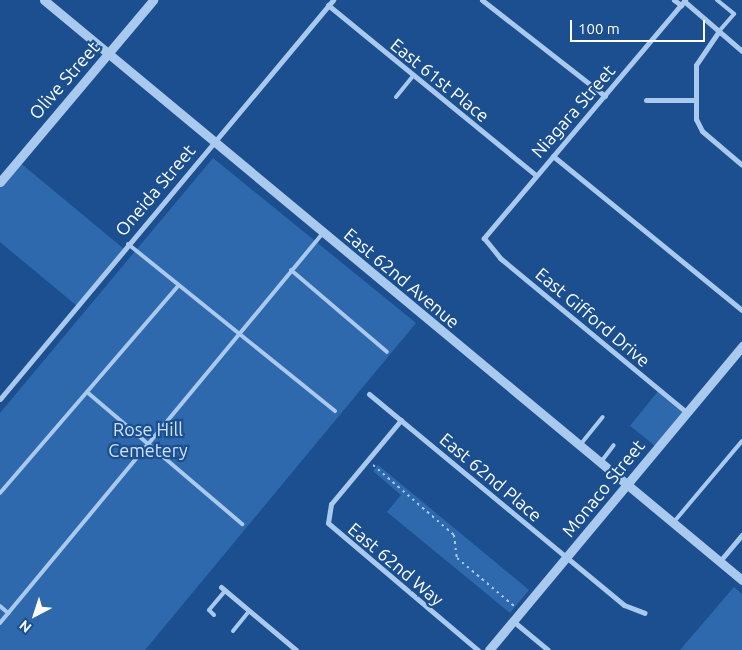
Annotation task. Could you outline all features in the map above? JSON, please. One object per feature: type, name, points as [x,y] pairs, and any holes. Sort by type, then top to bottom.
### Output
[{"type":"street","name":"East 62nd Avenue","points":[[44,0],[742,580]]},
{"type":"street","name":"Olive Street","points":[[0,182],[153,0]]},
{"type":"street","name":"Oneida Street","points":[[0,398],[333,0]]},
{"type":"street","points":[[482,0],[605,96]]},
{"type":"street","points":[[674,0],[683,2],[742,51]]},
{"type":"street","name":"Niagara Street","points":[[485,241],[487,232],[605,96],[683,2]]},
{"type":"street","name":"East 61st Place","points":[[328,5],[536,175]]},
{"type":"street","points":[[719,32],[696,65],[693,100],[702,131],[742,165]]},
{"type":"street","points":[[646,100],[693,100]]},
{"type":"street","points":[[553,156],[742,310]]},
{"type":"street","name":"East Gifford Drive","points":[[485,241],[500,258],[686,412]]},
{"type":"street","name":"Monaco Street","points":[[489,650],[742,346]]},
{"type":"street","name":"East 62nd Place","points":[[369,394],[624,605],[645,613]]},
{"type":"street","name":"East 62nd Way","points":[[400,420],[331,504],[328,523],[478,650]]},
{"type":"street","points":[[720,561],[742,535]]},
{"type":"street","points":[[223,589],[296,650]]},
{"type":"street","points":[[514,621],[548,650]]},
{"type":"lane","points":[[717,0],[734,14],[719,32]]},
{"type":"lane","points":[[396,96],[413,76]]},
{"type":"lane","points":[[0,623],[323,233]]},
{"type":"lane","points":[[128,244],[336,411]]},
{"type":"lane","points":[[291,270],[387,352]]},
{"type":"lane","points":[[0,493],[179,285]]},
{"type":"lane","points":[[87,392],[242,524]]},
{"type":"lane","points":[[579,446],[604,417]]},
{"type":"lane","points":[[673,523],[742,441]]},
{"type":"lane","points":[[599,463],[614,445]]},
{"type":"lane","points":[[214,615],[209,610],[223,589]]},
{"type":"lane","points":[[0,606],[8,613]]},
{"type":"lane","points":[[233,631],[250,611]]},
{"type":"path","points":[[368,461],[454,536],[457,558],[521,612]]},
{"type":"green space","name":"Rose Hill Cemetery","points":[[213,158],[416,323],[145,650],[0,650],[0,413]]},
{"type":"green space","points":[[18,161],[124,249],[77,306],[0,242],[0,182]]},
{"type":"green space","points":[[659,390],[686,412],[657,448],[630,426]]},
{"type":"green space","points":[[378,465],[529,590],[510,613],[387,512],[401,495],[373,471]]},
{"type":"green space","points":[[734,587],[742,594],[742,650],[680,650]]}]
